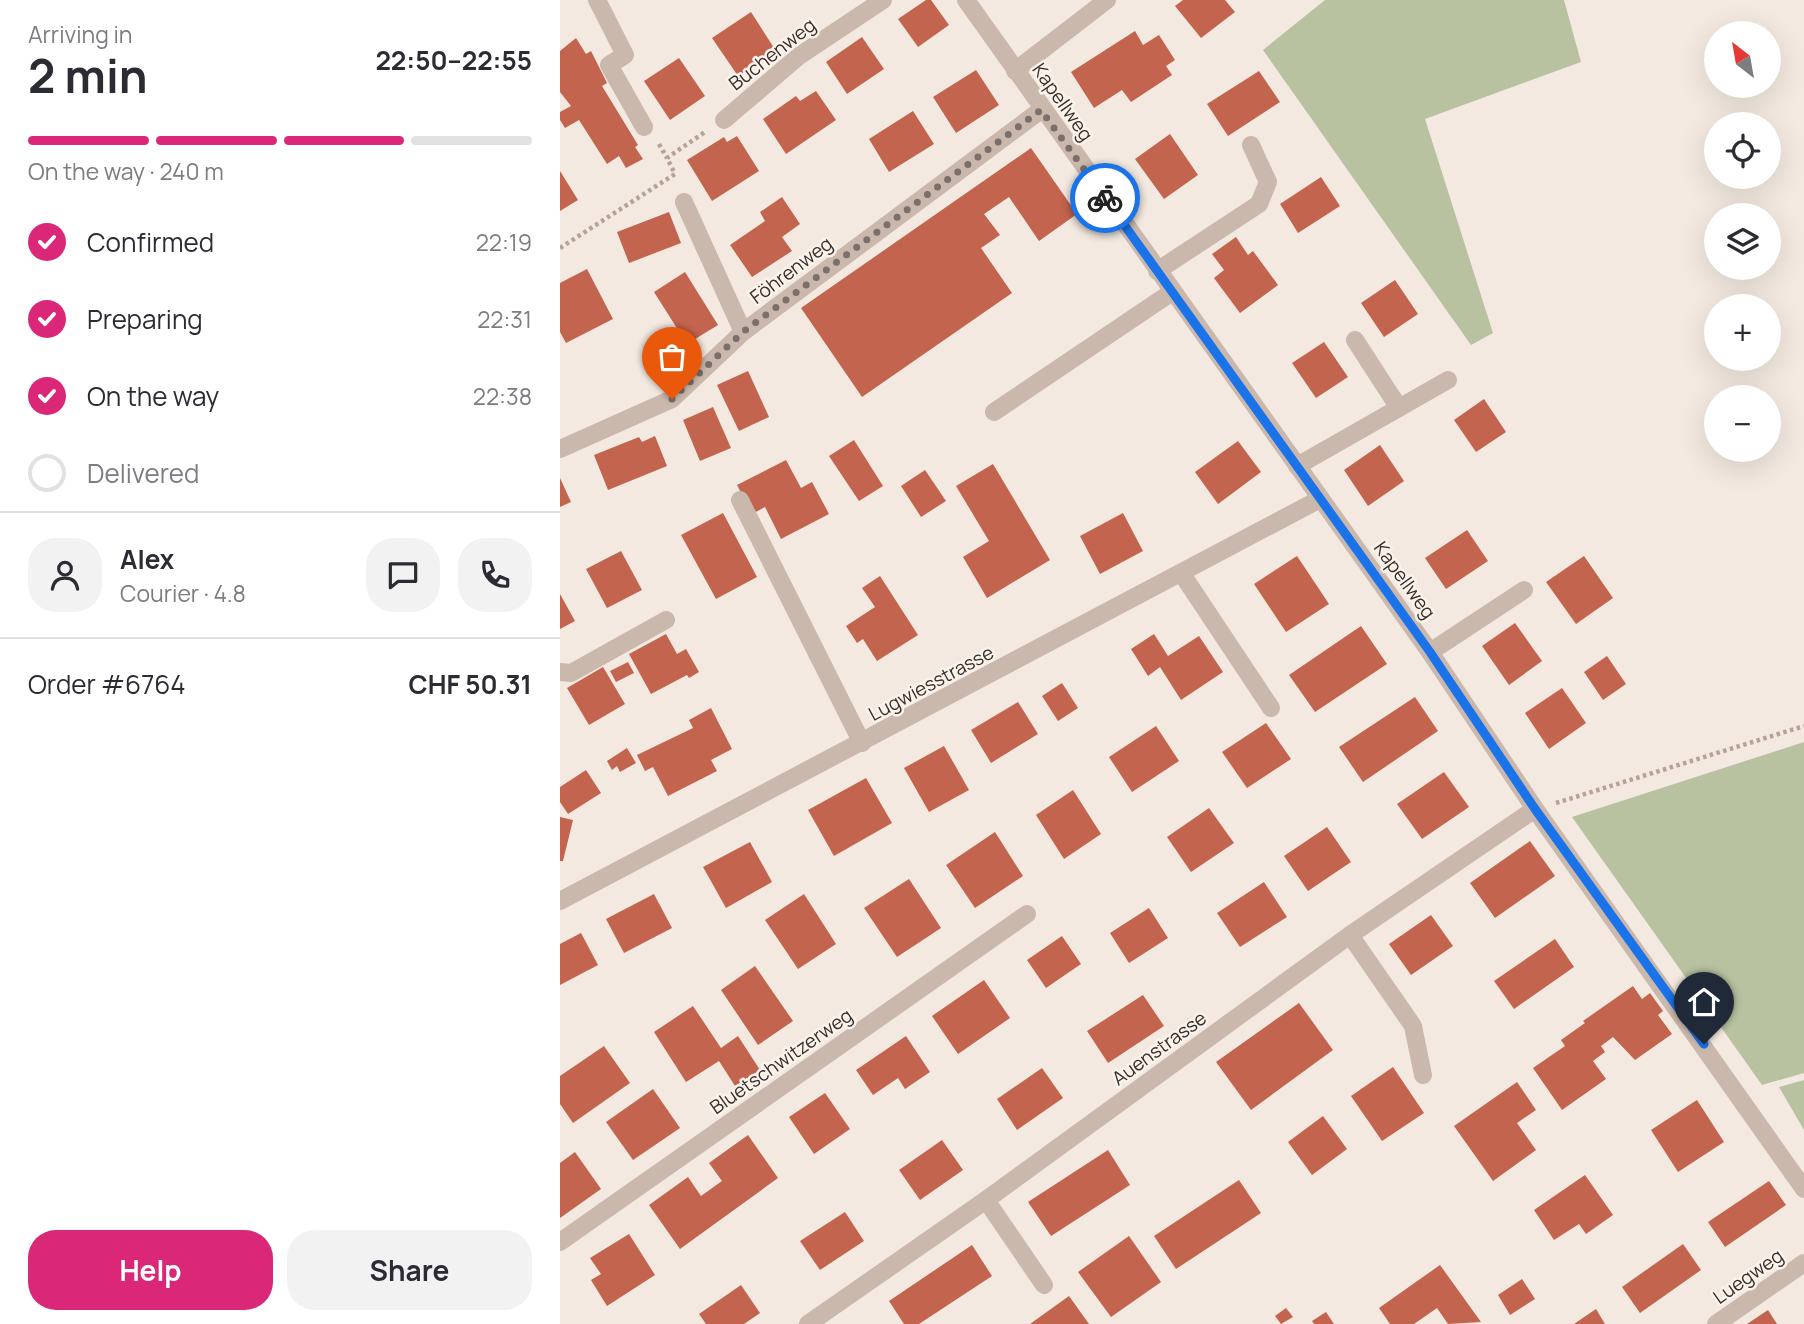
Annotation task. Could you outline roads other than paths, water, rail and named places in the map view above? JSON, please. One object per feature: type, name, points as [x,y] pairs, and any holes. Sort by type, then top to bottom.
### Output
[{"type":"street","points":[[597,0],[625,55],[609,65],[644,127]]},
{"type":"street","name":"Buchenweg","points":[[724,120],[799,56],[883,0]]},
{"type":"street","name":"Kapellweg","points":[[965,0],[1430,652],[1535,809],[1804,1189]]},
{"type":"street","points":[[1015,71],[1107,0]]},
{"type":"street","name":"Föhrenweg","points":[[560,449],[672,399],[743,332],[1041,110]]},
{"type":"street","points":[[1157,271],[1259,204],[1268,182],[1251,145]]},
{"type":"street","points":[[684,202],[743,332]]},
{"type":"street","points":[[994,412],[1172,292]]},
{"type":"street","points":[[1355,340],[1399,408]]},
{"type":"street","points":[[1297,466],[1448,380]]},
{"type":"street","name":"Lugwiesstrasse","points":[[560,901],[1320,499]]},
{"type":"street","points":[[740,500],[862,743]]},
{"type":"street","points":[[1182,574],[1271,708]]},
{"type":"street","points":[[1430,652],[1524,590]]},
{"type":"street","points":[[560,672],[571,673],[666,620]]},
{"type":"street","name":"Auenstrasse","points":[[808,1324],[986,1200],[1350,935],[1535,809]]},
{"type":"street","name":"Bluetschwitzerweg","points":[[560,1242],[1027,914]]},
{"type":"street","points":[[1350,935],[1412,1026],[1423,1075]]},
{"type":"street","points":[[986,1200],[1044,1285]]},
{"type":"street","name":"Luegweg","points":[[1716,1324],[1804,1263]]}]
